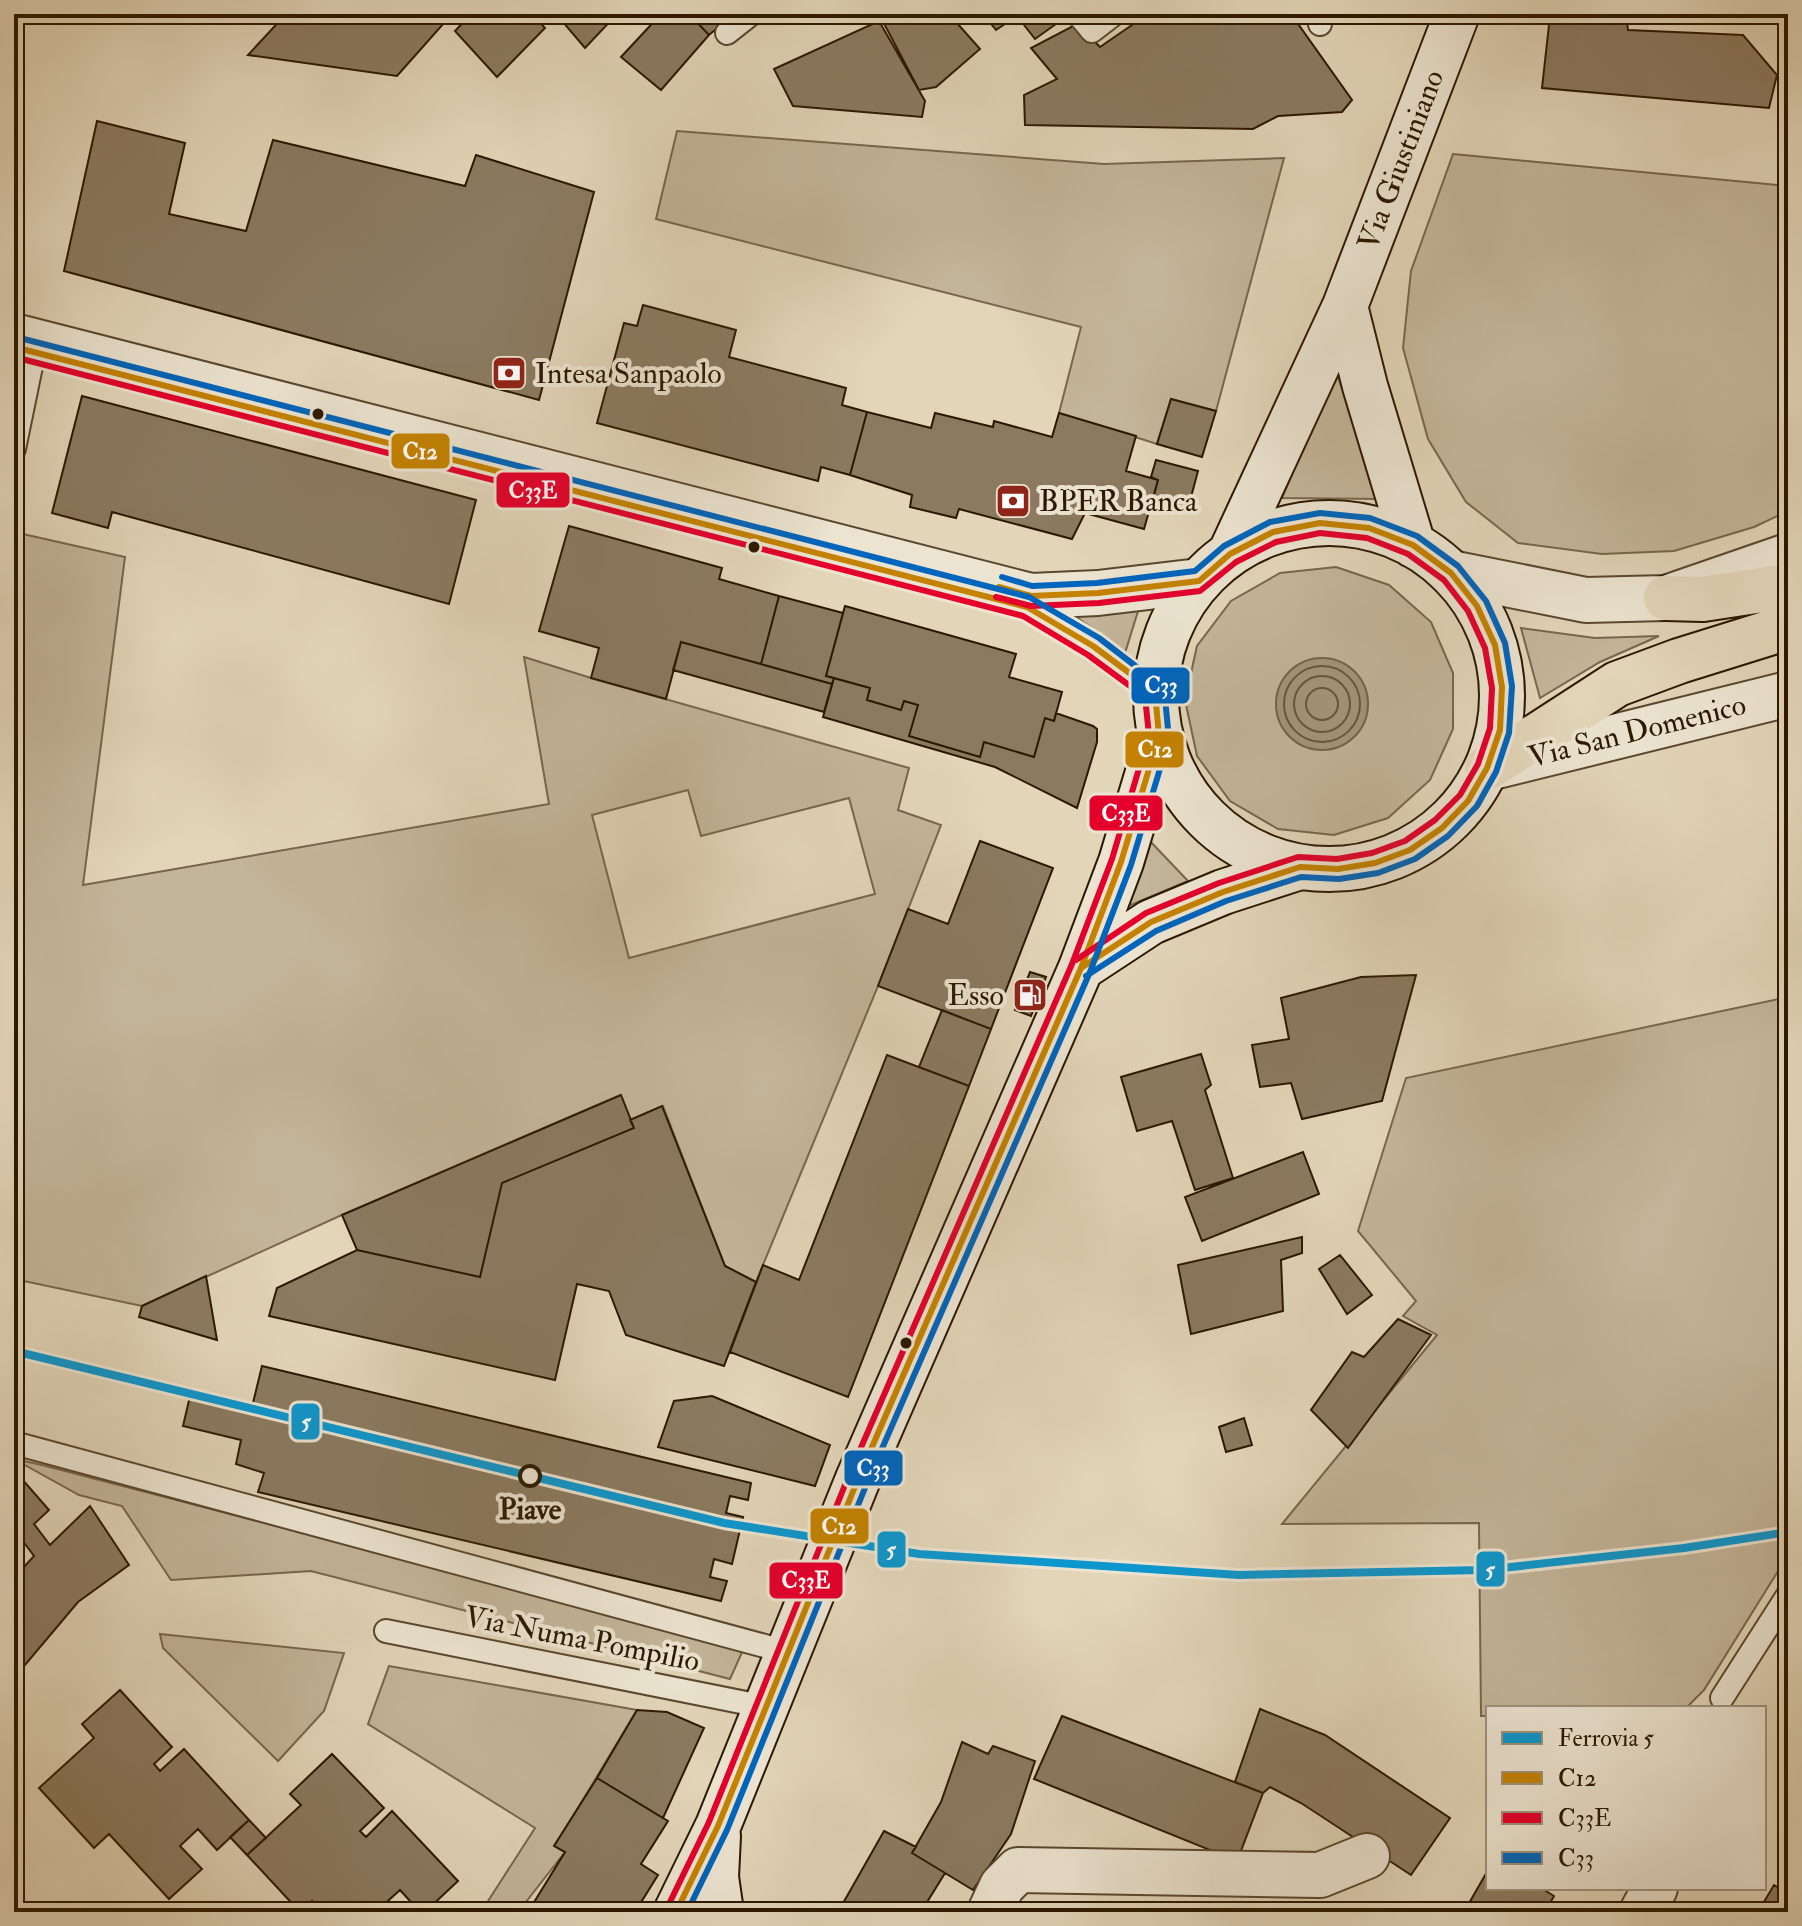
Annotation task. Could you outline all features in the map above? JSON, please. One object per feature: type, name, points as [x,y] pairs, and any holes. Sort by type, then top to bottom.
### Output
[{"type":"highway","points":[[1666,598],[1703,599],[1788,586]]},
{"type":"highway","points":[[1487,768],[1617,684],[1788,627]]},
{"type":"main road","name":"Via Giustiniano","points":[[1159,736],[1155,692],[1160,652],[1176,614],[1214,567],[1345,306],[1457,14]]},
{"type":"main road","points":[[1345,306],[1365,386],[1413,545]]},
{"type":"main road","points":[[25,344],[1031,596],[1098,593],[1214,567],[1273,532],[1320,523],[1369,528],[1413,545],[1451,573],[1477,606],[1495,645],[1502,687],[1500,730],[1487,768],[1468,801],[1442,828],[1410,850],[1375,863],[1351,867],[1300,867],[1252,852],[1210,823],[1179,783],[1159,736]]},
{"type":"main road","points":[[1451,573],[1586,600],[1666,598],[1788,556]]},
{"type":"main road","name":"Via San Domenico","points":[[1487,768],[1788,694]]},
{"type":"main road","points":[[676,1912],[718,1826],[858,1479],[1081,968],[1121,862],[1159,736]]},
{"type":"main road","points":[[1081,968],[1151,922],[1223,892],[1300,867]]},
{"type":"main road","points":[[718,1826],[716,1877],[721,1912]]},
{"type":"main road","points":[[990,1912],[1002,1886],[1018,1870],[1320,1875],[1367,1856]]},
{"type":"main road","points":[[1642,1912],[1654,1890]]},
{"type":"lane","points":[[727,33],[751,14]]},
{"type":"lane","points":[[1078,14],[1092,31],[1114,14]]},
{"type":"lane","points":[[14,449],[25,344],[1027,607],[1071,629],[1155,692]]},
{"type":"lane","points":[[14,1443],[790,1643]]},
{"type":"lane","points":[[1722,1698],[1788,1595]]},
{"type":"lane","name":"Via Numa Pompilio","points":[[386,1631],[766,1707]]},
{"type":"shaded area","points":[[677,131],[1104,164],[1284,158],[1216,411],[1171,399],[1157,444],[1059,413],[1081,327],[656,219]]},
{"type":"shaded area","points":[[1453,154],[1788,186],[1788,511],[1754,527],[1674,551],[1602,554],[1518,543],[1466,502],[1428,439],[1403,348],[1411,271]]},
{"type":"shaded area","points":[[1335,369],[1382,499],[1282,498]]},
{"type":"shaded area","points":[[14,532],[125,557],[83,885],[549,804],[524,657],[909,768],[898,810],[941,825],[756,1282],[725,1266],[663,1106],[630,1120],[620,1095],[344,1214],[142,1306],[14,1279]],"holes":[[[688,790],[701,836],[849,798],[875,894],[629,958],[592,815]]]},
{"type":"shaded area","points":[[1336,567],[1389,585],[1431,622],[1453,673],[1453,729],[1430,780],[1388,818],[1334,835],[1278,829],[1230,801],[1197,756],[1185,700],[1197,646],[1231,601],[1280,573]],"holes":[[[1365,689],[1367,707],[1357,734],[1299,744],[1287,734],[1279,720]]]},
{"type":"shaded area","points":[[1139,608],[1125,653],[1067,610]]},
{"type":"shaded area","points":[[1521,628],[1595,638],[1659,636],[1600,662],[1540,698]]},
{"type":"shaded area","points":[[1148,839],[1188,881],[1114,912]]},
{"type":"shaded area","points":[[1788,997],[1788,1555],[1704,1690],[1688,1706],[1486,1706],[1486,1716],[1481,1716],[1479,1523],[1282,1524],[1437,1335],[1403,1316],[1416,1301],[1358,1231],[1406,1078]]},
{"type":"shaded area","points":[[14,1459],[744,1648],[730,1679],[311,1571],[171,1580],[122,1506],[79,1495]]},
{"type":"shaded area","points":[[160,1634],[344,1653],[324,1711],[278,1761],[163,1648]]},
{"type":"shaded area","points":[[389,1666],[637,1710],[555,1846],[565,1852],[518,1912],[481,1912],[535,1828],[368,1724]]},
{"type":"water","points":[[1322,658],[1339,662],[1354,672],[1364,687],[1368,704],[1364,721],[1354,736],[1339,746],[1322,750],[1305,746],[1290,736],[1280,721],[1276,704],[1280,687],[1290,672],[1305,662]]},
{"type":"building","points":[[286,14],[452,14],[397,76],[248,55]]},
{"type":"building","points":[[471,14],[532,14],[545,28],[497,77],[455,31]]},
{"type":"building","points":[[563,14],[617,14],[585,48],[562,21]]},
{"type":"building","points":[[661,14],[689,14],[709,35],[661,90],[621,57]]},
{"type":"building","points":[[689,14],[734,14],[709,35]]},
{"type":"building","points":[[879,14],[949,14],[980,49],[936,87],[919,90]]},
{"type":"building","points":[[983,14],[1070,14],[1035,39],[1017,16],[996,30]]},
{"type":"building","points":[[1148,14],[1291,14],[1352,100],[1342,112],[1278,116],[1253,129],[1025,125],[1024,95],[1057,79],[1031,48],[1077,24],[1100,47]]},
{"type":"building","points":[[1553,14],[1626,14],[1628,30],[1743,35],[1777,75],[1769,108],[1542,88]]},
{"type":"building","points":[[879,21],[925,101],[922,117],[793,106],[774,69]]},
{"type":"building","points":[[97,121],[185,143],[169,214],[246,231],[273,140],[465,186],[476,155],[594,192],[539,400],[64,271]]},
{"type":"building","points":[[643,305],[736,330],[729,357],[846,388],[842,405],[867,412],[850,475],[821,467],[818,481],[597,423],[624,323],[637,326]]},
{"type":"building","points":[[82,396],[476,500],[449,604],[112,512],[108,528],[52,513]]},
{"type":"building","points":[[1171,399],[1216,411],[1202,457],[1157,444]]},
{"type":"building","points":[[867,412],[931,428],[935,413],[993,427],[994,421],[1052,437],[1059,413],[1136,436],[1126,471],[1158,480],[1144,529],[1085,513],[1072,539],[959,509],[956,518],[910,507],[912,495],[850,475]]},
{"type":"building","points":[[1156,460],[1198,471],[1187,512],[1152,503],[1158,480],[1151,477]]},
{"type":"building","points":[[569,526],[722,568],[719,579],[779,596],[761,664],[681,642],[666,699],[591,678],[599,648],[539,631]]},
{"type":"building","points":[[779,596],[843,613],[826,676],[834,678],[832,684],[761,664]]},
{"type":"building","points":[[845,606],[1016,654],[1009,677],[1062,692],[1054,721],[1045,718],[1034,757],[984,742],[980,757],[909,736],[918,705],[904,701],[901,710],[867,700],[870,688],[826,676]]},
{"type":"building","points":[[681,642],[832,684],[824,712],[673,670]]},
{"type":"building","points":[[834,678],[870,688],[867,700],[901,710],[904,701],[918,705],[909,736],[980,757],[984,742],[1034,757],[1045,718],[1054,721],[1056,713],[1093,726],[1097,729],[1097,742],[1077,808],[995,767],[823,717]]},
{"type":"building","points":[[980,841],[1053,868],[991,1029],[878,986],[908,909],[948,924]]},
{"type":"building","points":[[1030,972],[1046,977],[1031,1016],[1015,1010]]},
{"type":"building","points":[[1416,975],[1382,1101],[1302,1119],[1291,1083],[1260,1087],[1252,1045],[1289,1039],[1281,998],[1361,977]]},
{"type":"building","points":[[942,1010],[991,1029],[969,1086],[919,1067]]},
{"type":"building","points":[[1201,1054],[1211,1085],[1205,1090],[1233,1178],[1195,1190],[1172,1121],[1137,1131],[1121,1077]]},
{"type":"building","points":[[887,1055],[969,1086],[848,1397],[730,1352],[763,1265],[799,1280]]},
{"type":"building","points":[[621,1095],[634,1128],[502,1183],[480,1277],[357,1250],[342,1215]]},
{"type":"building","points":[[662,1106],[725,1266],[756,1282],[724,1366],[626,1335],[609,1291],[577,1284],[555,1380],[269,1316],[277,1288],[357,1250],[480,1277],[502,1183],[634,1128],[630,1120]]},
{"type":"building","points":[[1303,1152],[1319,1194],[1202,1241],[1185,1197]]},
{"type":"building","points":[[1302,1237],[1302,1253],[1281,1260],[1283,1311],[1191,1334],[1178,1265]]},
{"type":"building","points":[[1340,1255],[1372,1295],[1347,1314],[1319,1269]]},
{"type":"building","points":[[206,1276],[217,1340],[139,1317],[142,1306]]},
{"type":"building","points":[[1398,1319],[1431,1335],[1348,1448],[1311,1410],[1352,1352],[1364,1357]]},
{"type":"building","points":[[262,1366],[751,1483],[748,1500],[730,1496],[726,1513],[743,1517],[732,1564],[714,1559],[710,1577],[727,1581],[721,1601],[258,1492],[264,1473],[236,1464],[241,1440],[183,1426],[191,1392],[252,1407]]},
{"type":"building","points":[[712,1396],[830,1445],[815,1486],[658,1447],[674,1401]]},
{"type":"building","points":[[1244,1418],[1252,1445],[1226,1452],[1219,1427]]},
{"type":"building","points":[[14,1470],[49,1510],[34,1524],[50,1545],[90,1506],[129,1565],[78,1602],[14,1678],[14,1578],[34,1556],[19,1536],[14,1541]]},
{"type":"building","points":[[120,1690],[172,1747],[154,1764],[160,1771],[184,1749],[249,1820],[217,1850],[198,1829],[180,1846],[202,1869],[169,1899],[109,1834],[94,1848],[39,1788],[94,1738],[82,1724]]},
{"type":"building","points":[[1260,1709],[1325,1735],[1450,1818],[1411,1875],[1301,1803],[1270,1787],[1263,1793],[1235,1782]]},
{"type":"building","points":[[637,1710],[667,1712],[704,1728],[663,1818],[597,1778]]},
{"type":"building","points":[[1062,1716],[1263,1793],[1239,1856],[1232,1859],[1034,1779]]},
{"type":"building","points":[[962,1742],[988,1754],[993,1746],[1035,1761],[1011,1834],[973,1890],[912,1853],[941,1802]]},
{"type":"building","points":[[332,1754],[384,1808],[360,1831],[366,1837],[392,1811],[458,1881],[425,1912],[420,1912],[400,1890],[379,1909],[381,1912],[322,1912],[312,1901],[300,1912],[247,1855],[301,1805],[290,1794]]},
{"type":"building","points":[[597,1778],[668,1821],[641,1864],[658,1875],[635,1912],[528,1912],[565,1852],[554,1846]]},
{"type":"building","points":[[249,1820],[266,1838],[247,1855],[230,1837]]},
{"type":"building","points":[[884,1831],[916,1847],[912,1853],[945,1873],[921,1912],[838,1912]]},
{"type":"building","points":[[1486,1874],[1486,1890],[1544,1890],[1554,1896],[1545,1912],[1464,1912]]},
{"type":"building","points":[[1774,1885],[1788,1893],[1788,1912],[1758,1912]]},
{"type":"rail line","name":"5","points":[[14,1351],[724,1523],[919,1554],[1239,1575],[1484,1570],[1684,1548],[1788,1532]]},
{"type":"transit line","name":"C33","points":[[16,337],[1029,597],[1099,638],[1164,688],[1169,739],[1131,865],[1090,972],[867,1483],[727,1830],[687,1912]]},
{"type":"transit line","name":"C12","points":[[14,347],[1027,607],[1093,646],[1155,692],[1159,736],[1121,862],[1081,968],[858,1479],[718,1826],[676,1912]]},
{"type":"transit line","name":"C33E","points":[[14,357],[1023,616],[1088,655],[1145,697],[1149,735],[1112,859],[1072,964],[849,1475],[709,1822],[667,1908]]},
{"type":"transit line","name":"C33","points":[[1002,577],[1032,586],[1097,583],[1195,571],[1224,546],[1270,522],[1320,513],[1370,518],[1417,536],[1458,566],[1486,601],[1505,643],[1512,686],[1509,733],[1496,772],[1477,806],[1448,836],[1415,859],[1378,873],[1339,879],[1301,877],[1226,901],[1156,931],[1086,976]]},
{"type":"transit line","name":"C12","points":[[999,587],[1031,596],[1098,593],[1199,581],[1230,554],[1273,532],[1320,523],[1369,528],[1413,545],[1451,573],[1477,606],[1495,645],[1502,687],[1500,730],[1487,768],[1468,801],[1442,828],[1410,850],[1375,863],[1338,869],[1300,867],[1223,892],[1151,922],[1081,968]]},
{"type":"transit line","name":"C33E","points":[[996,597],[1031,606],[1099,603],[1200,591],[1236,562],[1276,542],[1320,533],[1367,538],[1408,554],[1444,580],[1468,611],[1485,648],[1492,688],[1490,728],[1478,764],[1460,795],[1435,820],[1405,841],[1372,853],[1337,859],[1298,857],[1219,883],[1146,913],[1076,960]]},
{"type":"place","name":"Intesa Sanpaolo","points":[[509,373]]},
{"type":"place","name":"BPER Banca","points":[[1013,501]]},
{"type":"place","name":"Esso","points":[[1030,995]]},
{"type":"place","name":"Piave","points":[[530,1476]]}]
